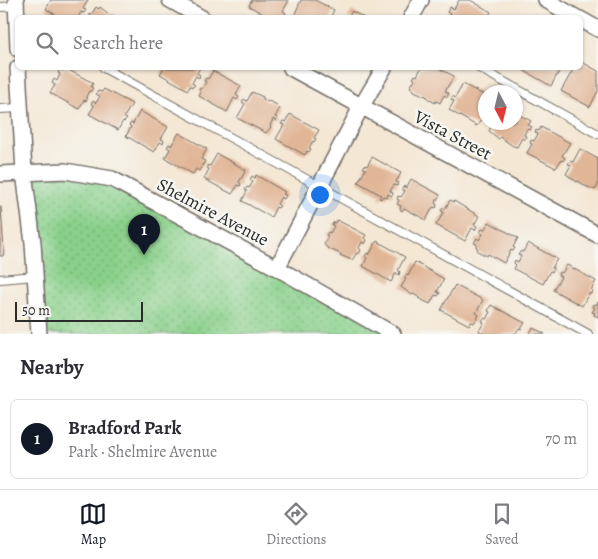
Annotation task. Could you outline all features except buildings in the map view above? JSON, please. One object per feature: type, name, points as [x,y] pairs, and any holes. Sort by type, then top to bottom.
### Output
[{"type":"street","points":[[170,0],[197,15]]},
{"type":"street","points":[[414,15],[421,0]]},
{"type":"street","points":[[546,0],[572,15]]},
{"type":"street","points":[[583,21],[598,29]]},
{"type":"street","points":[[18,70],[24,172],[34,243],[39,334]]},
{"type":"street","name":"Vista Street","points":[[295,70],[598,235]]},
{"type":"street","points":[[277,268],[361,107],[383,70]]},
{"type":"street","name":"Shelmire Avenue","points":[[0,174],[65,171],[112,179],[277,268],[393,334]]},
{"type":"lane","points":[[0,7],[16,3]]},
{"type":"lane","points":[[108,70],[588,334]]},
{"type":"lane","points":[[483,70],[598,134]]},
{"type":"lane","points":[[0,109],[21,108]]},
{"type":"lane","points":[[0,279],[35,276]]},
{"type":"green space","points":[[24,172],[112,179],[393,334],[39,334]]},
{"type":"place","name":"Bradford Park","points":[[144,255]]}]
